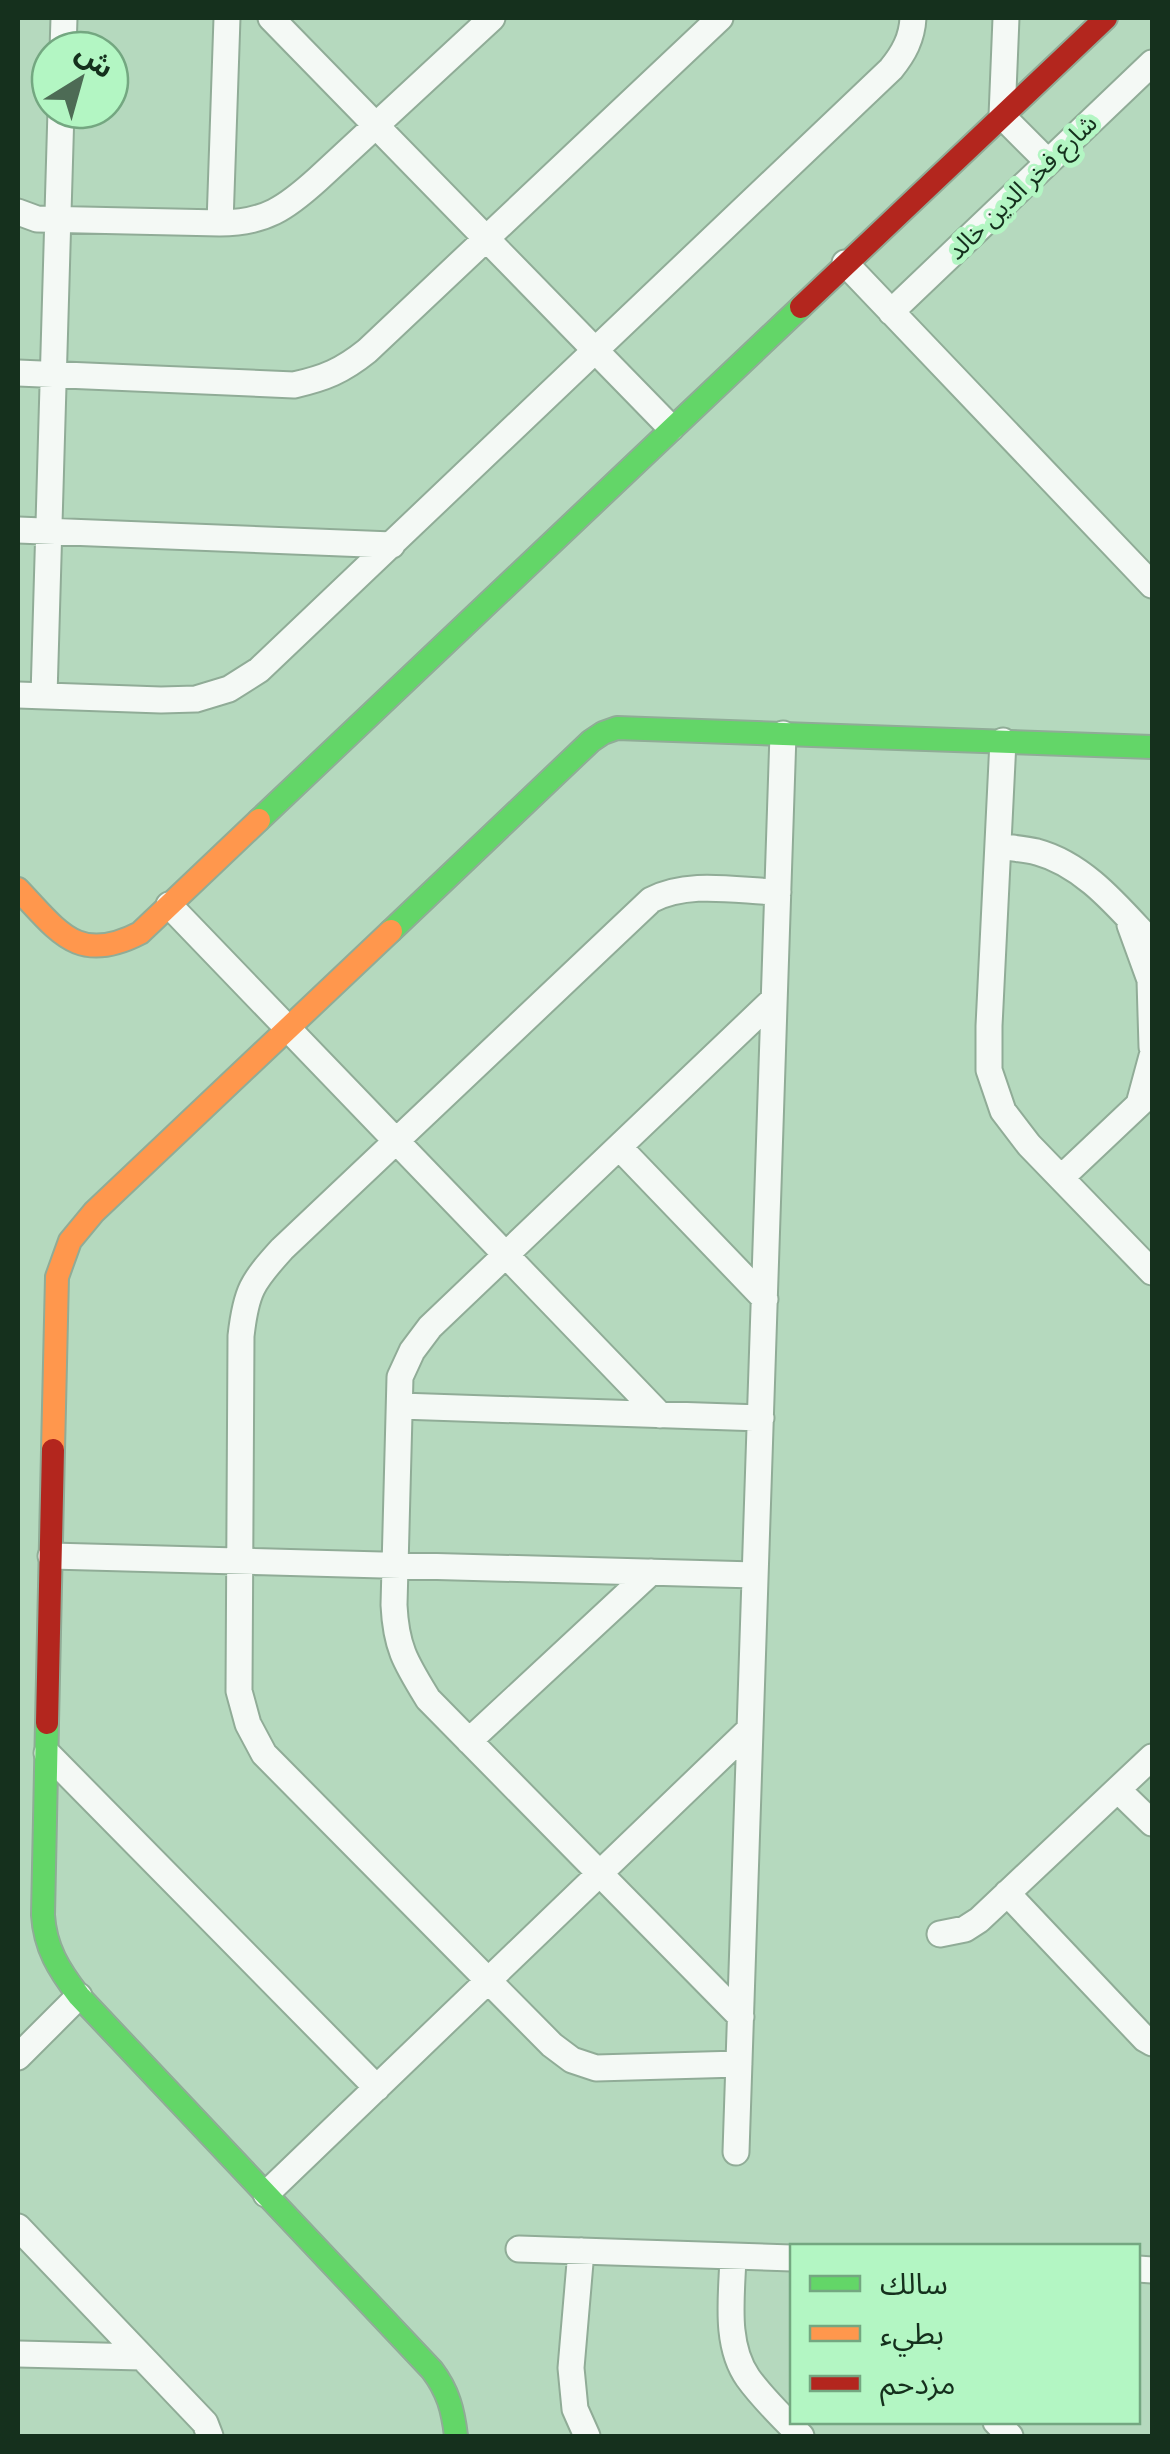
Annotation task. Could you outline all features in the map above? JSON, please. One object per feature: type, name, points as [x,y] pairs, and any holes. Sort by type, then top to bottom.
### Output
[{"type":"street","points":[[220,222],[226,18]]},
{"type":"street","points":[[272,18],[671,428]]},
{"type":"street","points":[[18,212],[37,219],[243,223],[271,215],[296,199],[491,18]]},
{"type":"street","points":[[18,373],[294,384],[321,379],[346,368],[720,18]]},
{"type":"street","points":[[18,695],[196,699],[229,689],[259,670],[891,69],[904,54],[913,18]]},
{"type":"street","points":[[1006,18],[1002,116],[1048,162]]},
{"type":"street","points":[[18,888],[68,939],[86,947],[124,944],[140,933],[1106,18]]},
{"type":"street","name":"شارع فخر الدين خالد","points":[[891,312],[1152,63]]},
{"type":"street","points":[[44,696],[60,130]]},
{"type":"street","points":[[845,264],[1152,585]]},
{"type":"street","points":[[18,530],[392,545]]},
{"type":"street","points":[[456,2436],[453,2403],[447,2388],[79,1996],[49,1954],[44,1935],[46,1753],[57,1277],[63,1252],[76,1230],[603,733],[617,728],[1152,747]]},
{"type":"street","points":[[736,2152],[783,734]]},
{"type":"street","points":[[1003,741],[989,1070],[1003,1110],[1029,1145],[1152,1272]]},
{"type":"street","points":[[998,846],[1038,852],[1074,869],[1152,943]]},
{"type":"street","points":[[739,2064],[596,2068],[572,2060],[552,2045],[264,1754],[248,1724],[240,1691],[241,1336],[244,1304],[258,1276],[282,1249],[652,900],[682,889],[778,892]]},
{"type":"street","points":[[169,905],[660,1414]]},
{"type":"street","points":[[1126,916],[1150,980],[1152,1046]]},
{"type":"street","points":[[741,2017],[428,1699],[409,1668],[395,1636],[400,1377],[412,1351],[430,1327],[774,999]]},
{"type":"street","points":[[1061,1178],[1146,1098],[1152,1056]]},
{"type":"street","points":[[619,1147],[764,1299]]},
{"type":"street","points":[[400,1406],[761,1418]]},
{"type":"street","points":[[51,1556],[756,1576]]},
{"type":"street","points":[[469,1741],[651,1572]]},
{"type":"street","points":[[266,2194],[750,1730]]},
{"type":"street","points":[[46,1753],[377,2088]]},
{"type":"street","points":[[940,1934],[965,1929],[979,1920],[1152,1757]]},
{"type":"street","points":[[1118,1790],[1152,1823]]},
{"type":"street","points":[[1007,1893],[1152,2042]]},
{"type":"street","points":[[18,2057],[79,1996]]},
{"type":"street","points":[[18,2226],[205,2423],[210,2436]]},
{"type":"street","points":[[519,2249],[790,2258]]},
{"type":"street","points":[[581,2251],[571,2368],[575,2410],[587,2436]]},
{"type":"street","points":[[733,2256],[733,2344],[746,2375],[790,2424]]},
{"type":"street","points":[[18,2354],[142,2357]]},
{"type":"traffic: fast","points":[[259,820],[801,307]]},
{"type":"traffic: fast","points":[[391,931],[591,741],[617,728],[1152,747]]},
{"type":"traffic: fast","points":[[47,1723],[43,1915],[59,1968],[79,1996],[432,2370],[449,2401],[456,2436]]},
{"type":"traffic: slow","points":[[18,889],[71,939],[101,946],[119,942],[140,933],[259,820]]},
{"type":"traffic: slow","points":[[53,1450],[57,1277],[70,1241],[94,1212],[391,931]]},
{"type":"traffic: jam","points":[[801,307],[1106,18]]},
{"type":"traffic: jam","points":[[47,1723],[53,1450]]}]
